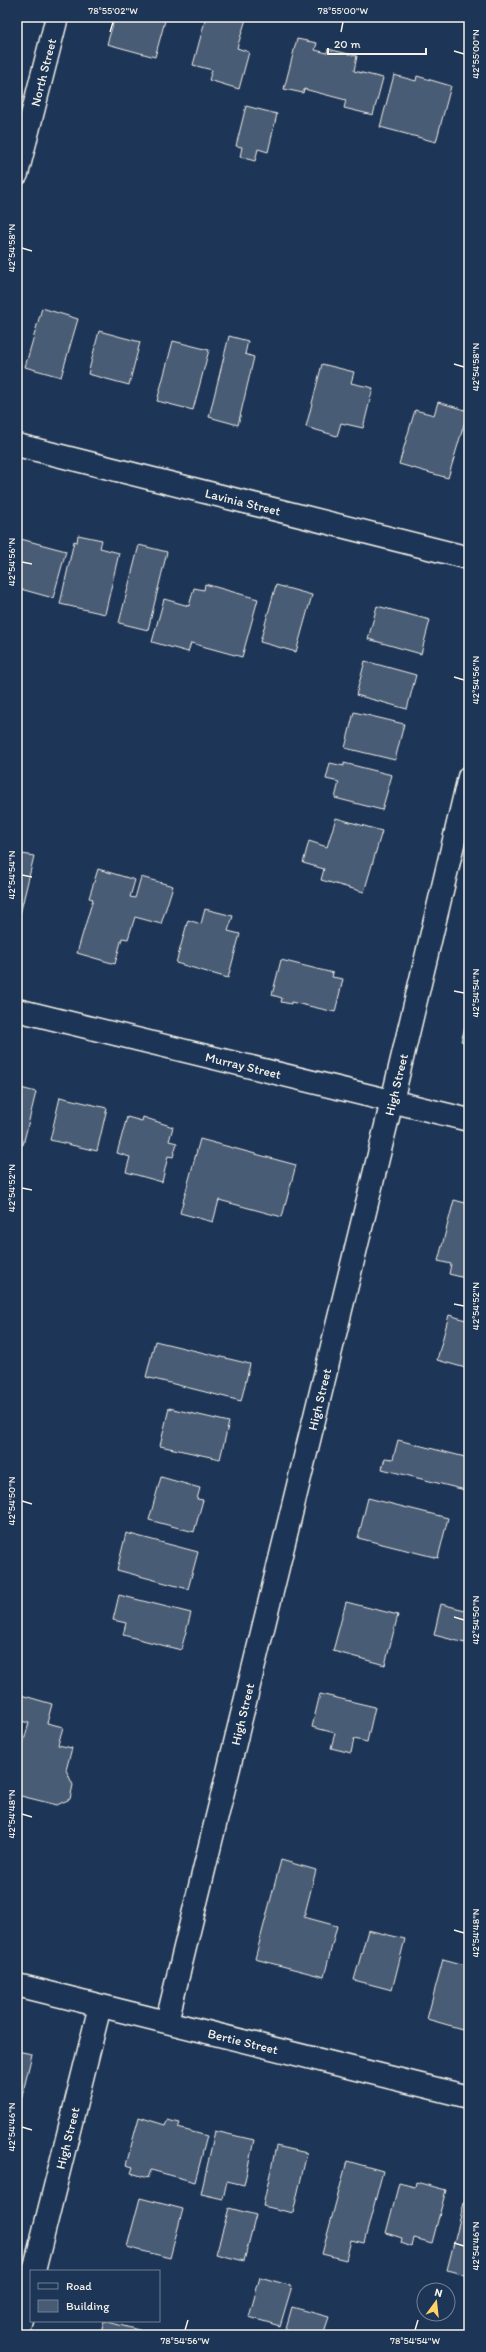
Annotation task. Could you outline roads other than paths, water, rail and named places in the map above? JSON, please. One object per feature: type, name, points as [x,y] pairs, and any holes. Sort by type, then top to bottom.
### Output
[{"type":"street","name":"North Street","points":[[17,174],[57,17]]},
{"type":"street","name":"Lavinia Street","points":[[17,445],[469,558]]},
{"type":"street","name":"High Street","points":[[167,2021],[392,1101],[469,777]]},
{"type":"street","name":"Murray Street","points":[[17,1010],[469,1120]]},
{"type":"street","name":"Bertie Street","points":[[17,1985],[469,2097]]},
{"type":"street","name":"High Street","points":[[34,2270],[100,2006]]},
{"type":"street","points":[[18,2335],[30,2285]]}]
